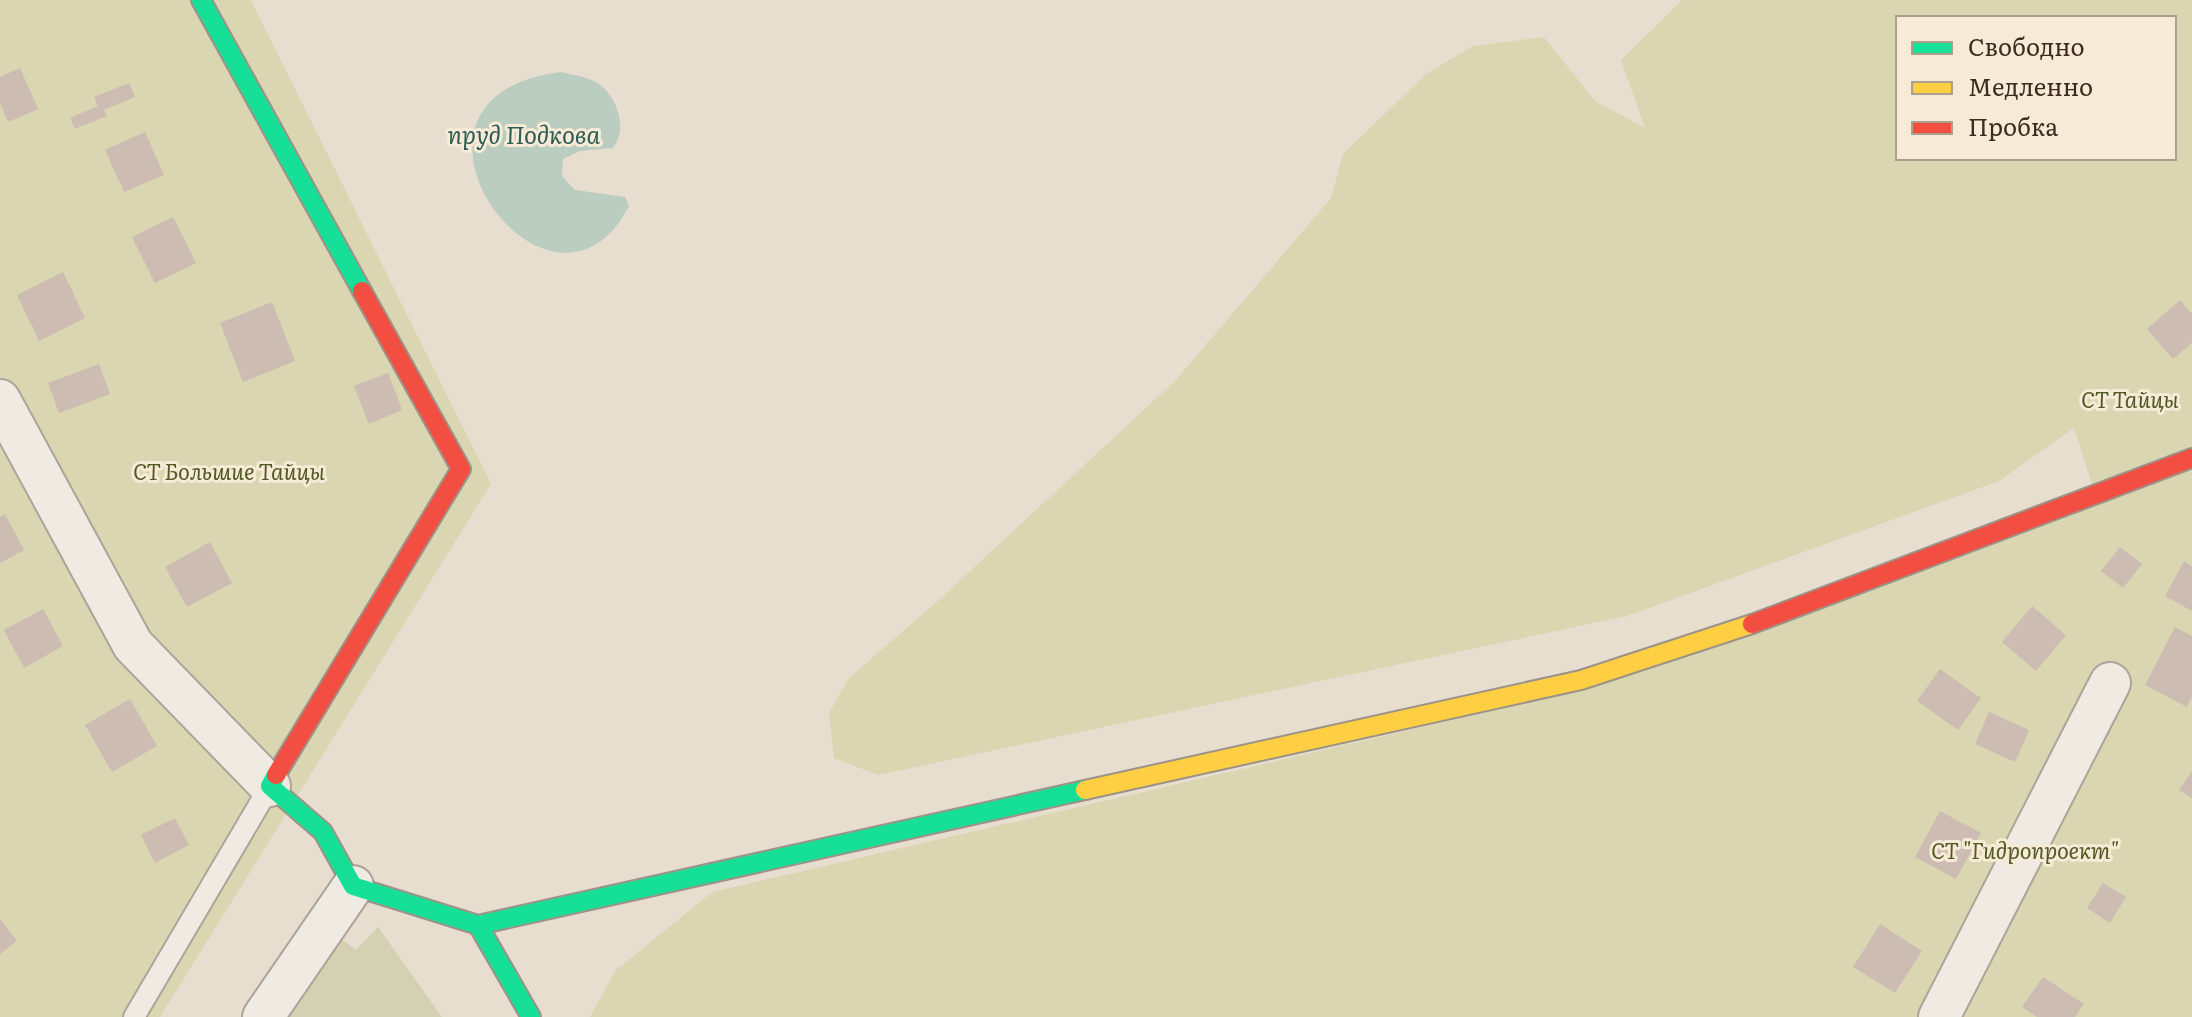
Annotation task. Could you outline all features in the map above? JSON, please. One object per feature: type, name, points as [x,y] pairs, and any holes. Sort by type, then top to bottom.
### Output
[{"type":"street","points":[[201,0],[461,469],[326,688],[270,786]]},
{"type":"street","points":[[0,400],[133,645],[270,786],[323,832],[353,886],[478,925],[1581,680],[1750,625],[2192,458]]},
{"type":"street","points":[[1939,1017],[2110,683]]},
{"type":"street","points":[[263,1017],[353,886]]},
{"type":"street","points":[[478,925],[531,1017]]},
{"type":"lane","points":[[134,1017],[270,786]]},
{"type":"green space","name":"СТ Большие Тайцы","points":[[0,0],[251,0],[491,484],[160,1017],[0,1017]]},
{"type":"green space","points":[[1682,0],[2192,0],[2192,1017],[590,1017],[615,971],[712,892],[1591,688],[2096,497],[2074,428],[1999,481],[1627,616],[878,775],[834,758],[829,713],[849,678],[940,599],[1176,380],[1331,198],[1343,154],[1426,74],[1473,46],[1544,37],[1595,101],[1645,128],[1621,60]]},
{"type":"shaded area","points":[[378,927],[442,1017],[273,1017],[329,930],[356,950]]},
{"type":"water","name":"пруд Подкова","points":[[561,72],[586,78],[606,90],[616,105],[620,123],[620,132],[613,148],[580,151],[563,159],[562,176],[575,190],[625,197],[629,206],[595,245],[557,252],[520,236],[491,205],[474,165],[476,124],[503,91]]},
{"type":"building","points":[[20,68],[38,109],[8,122],[0,103],[0,77]]},
{"type":"building","points":[[129,83],[135,97],[104,110],[107,116],[75,129],[70,118],[98,106],[94,97]]},
{"type":"building","points":[[145,132],[164,175],[124,192],[105,150]]},
{"type":"building","points":[[173,217],[196,263],[155,283],[132,237]]},
{"type":"building","points":[[63,272],[85,318],[39,341],[17,295]]},
{"type":"building","points":[[2180,300],[2192,314],[2192,343],[2173,359],[2147,329]]},
{"type":"building","points":[[272,302],[295,361],[243,382],[220,323]]},
{"type":"building","points":[[99,364],[110,394],[59,413],[48,383]]},
{"type":"building","points":[[388,373],[402,410],[369,424],[354,386]]},
{"type":"building","points":[[5,514],[24,550],[0,563],[0,517]]},
{"type":"building","points":[[210,542],[232,583],[187,607],[165,567]]},
{"type":"building","points":[[2120,547],[2142,564],[2123,588],[2101,571]]},
{"type":"building","points":[[2184,561],[2192,566],[2192,611],[2165,596]]},
{"type":"building","points":[[2032,606],[2066,635],[2036,671],[2002,642]]},
{"type":"building","points":[[43,609],[63,646],[24,668],[4,630]]},
{"type":"building","points":[[2175,627],[2192,636],[2192,696],[2187,707],[2145,685]]},
{"type":"building","points":[[1940,669],[1981,698],[1958,730],[1917,701]]},
{"type":"building","points":[[130,699],[157,746],[112,772],[85,725]]},
{"type":"building","points":[[1989,712],[2029,730],[2015,762],[1975,744]]},
{"type":"building","points":[[2192,771],[2192,798],[2179,790]]},
{"type":"building","points":[[1940,811],[1981,833],[1956,879],[1915,857]]},
{"type":"building","points":[[175,818],[189,845],[155,863],[141,835]]},
{"type":"building","points":[[2103,883],[2126,897],[2110,923],[2087,908]]},
{"type":"building","points":[[0,919],[17,941],[0,954]]},
{"type":"building","points":[[1880,924],[1922,951],[1895,993],[1853,967]]},
{"type":"building","points":[[2043,977],[2084,1004],[2075,1017],[2037,1017],[2022,1007]]},
{"type":"traffic: fast","points":[[201,0],[362,291]]},
{"type":"traffic: fast","points":[[276,775],[270,786],[323,832],[353,886],[478,925],[531,1017]]},
{"type":"traffic: fast","points":[[478,925],[1085,790]]},
{"type":"traffic: slow","points":[[1085,790],[1581,680],[1752,624]]},
{"type":"traffic: jam","points":[[276,775],[461,469],[362,291]]},
{"type":"traffic: jam","points":[[1752,624],[2192,458]]},
{"type":"park label","name":"СТ Тайцы","points":[[2130,398]]},
{"type":"park label","name":"СТ \"Гидропроект\"","points":[[2025,849]]}]
